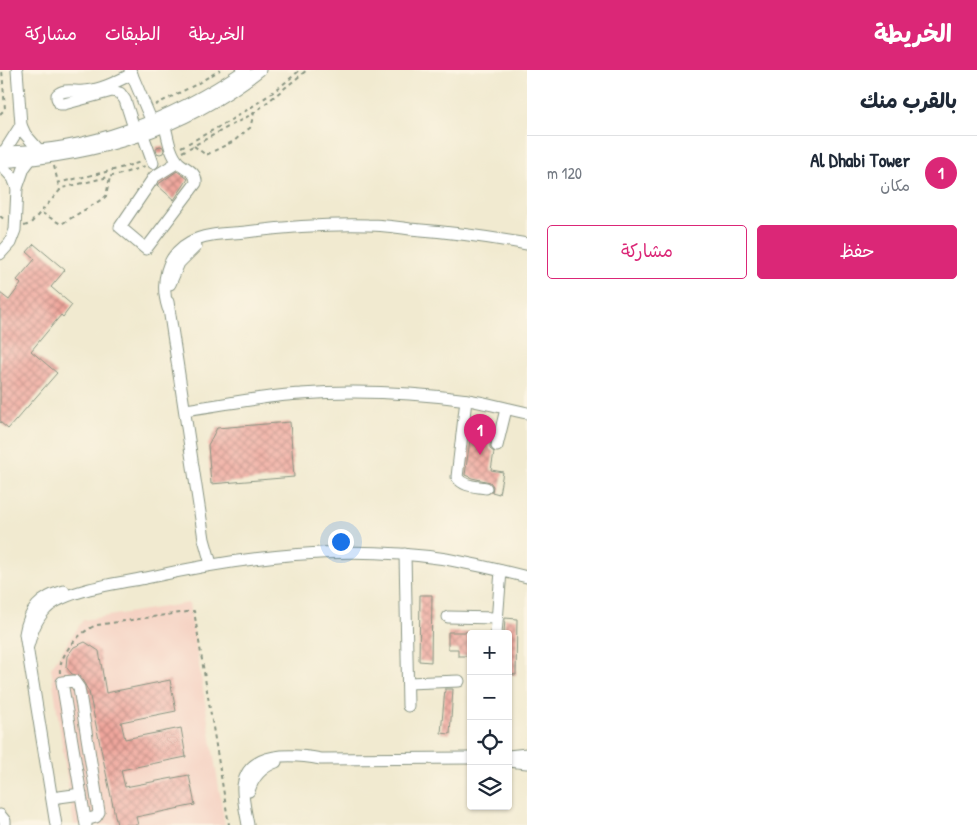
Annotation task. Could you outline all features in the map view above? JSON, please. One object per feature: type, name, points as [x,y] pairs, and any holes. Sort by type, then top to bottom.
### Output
[{"type":"street","points":[[17,70],[20,125],[39,150]]},
{"type":"street","points":[[1,157],[30,160],[92,150],[138,132],[152,122],[193,102],[245,70]]},
{"type":"street","points":[[1,157],[165,126],[208,104],[260,70]]},
{"type":"street","points":[[152,122],[131,72],[110,84],[92,90],[63,91],[57,95],[60,104],[64,104],[112,92],[120,93],[125,100],[152,161]]},
{"type":"street","points":[[1,157],[20,125]]},
{"type":"street","points":[[165,126],[178,162],[193,173],[197,179],[146,249],[120,226],[154,177],[178,162]]},
{"type":"street","points":[[1,157],[17,188]]},
{"type":"street","points":[[0,254],[10,243],[16,230],[19,178],[30,160]]},
{"type":"street","points":[[208,564],[168,308],[170,284],[180,263],[196,246],[217,235],[272,229],[368,225],[463,234],[527,244]]},
{"type":"street","points":[[184,410],[264,397],[301,394],[376,393],[466,400],[527,413]]},
{"type":"street","points":[[466,400],[458,477],[460,482],[465,484],[486,488]]},
{"type":"street","points":[[497,446],[506,409]]},
{"type":"street","points":[[56,825],[28,646],[38,619],[46,608],[56,600],[82,592],[208,564],[304,553],[358,552],[405,554],[445,559],[527,577]]},
{"type":"street","points":[[405,554],[408,706]]},
{"type":"street","points":[[496,630],[501,571]]},
{"type":"street","points":[[448,618],[497,618]]},
{"type":"street","points":[[74,681],[78,685],[99,812],[96,817],[85,823],[81,794],[62,682],[74,681]]},
{"type":"street","points":[[408,683],[459,681]]},
{"type":"street","points":[[512,756],[527,754]]},
{"type":"street","points":[[248,825],[243,787],[249,772],[257,763],[274,756],[321,758]]},
{"type":"street","points":[[252,825],[248,797],[249,790],[255,777],[265,767],[278,761],[321,758],[467,758]]},
{"type":"street","points":[[512,762],[527,763]]},
{"type":"street","points":[[52,798],[81,794]]},
{"type":"street","points":[[0,815],[5,821],[5,825]]},
{"type":"path","points":[[0,114],[5,109],[2,70]]},
{"type":"path","points":[[146,109],[220,70]]},
{"type":"path","points":[[173,151],[230,122],[282,86],[300,70]]},
{"type":"path","points":[[194,146],[206,155],[234,141],[250,128],[254,113]]},
{"type":"path","points":[[52,157],[60,191]]},
{"type":"path","points":[[57,183],[152,161]]},
{"type":"path","points":[[41,212],[61,224],[63,223],[106,196],[110,176]]},
{"type":"path","points":[[62,682],[60,669],[62,659],[67,650],[88,627],[194,611],[229,825]]},
{"type":"shaded area","points":[[189,603],[225,825],[74,825],[51,668],[83,620]]},
{"type":"building","points":[[160,146],[164,150],[160,154],[156,150]]},
{"type":"building","points":[[177,171],[188,179],[174,200],[157,185]]},
{"type":"building","points":[[34,244],[65,270],[51,287],[72,305],[63,317],[61,315],[31,351],[57,373],[8,429],[0,422],[0,293],[9,300],[21,284],[17,280],[35,259],[27,252]]},
{"type":"building","points":[[290,422],[294,477],[211,484],[208,445],[217,428]]},
{"type":"building","points":[[472,426],[493,430],[490,445],[490,449],[494,452],[491,470],[503,472],[499,494],[492,492],[493,486],[490,482],[465,475]]},
{"type":"building","points":[[420,595],[432,595],[431,662],[419,661]]},
{"type":"building","points":[[505,618],[517,619],[516,675],[512,674],[512,630],[504,630]]},
{"type":"building","points":[[448,632],[467,632],[467,656],[458,656],[458,649],[448,649]]},
{"type":"building","points":[[85,642],[99,651],[106,693],[170,680],[176,711],[121,722],[125,739],[181,728],[186,757],[121,770],[125,787],[189,775],[195,805],[136,817],[138,825],[117,825],[89,692],[80,676],[72,674],[66,667],[67,656],[74,647]]},
{"type":"building","points":[[445,689],[453,689],[450,734],[441,733]]},
{"type":"place","name":"Al Dhabi Tower","points":[[480,455]]}]
